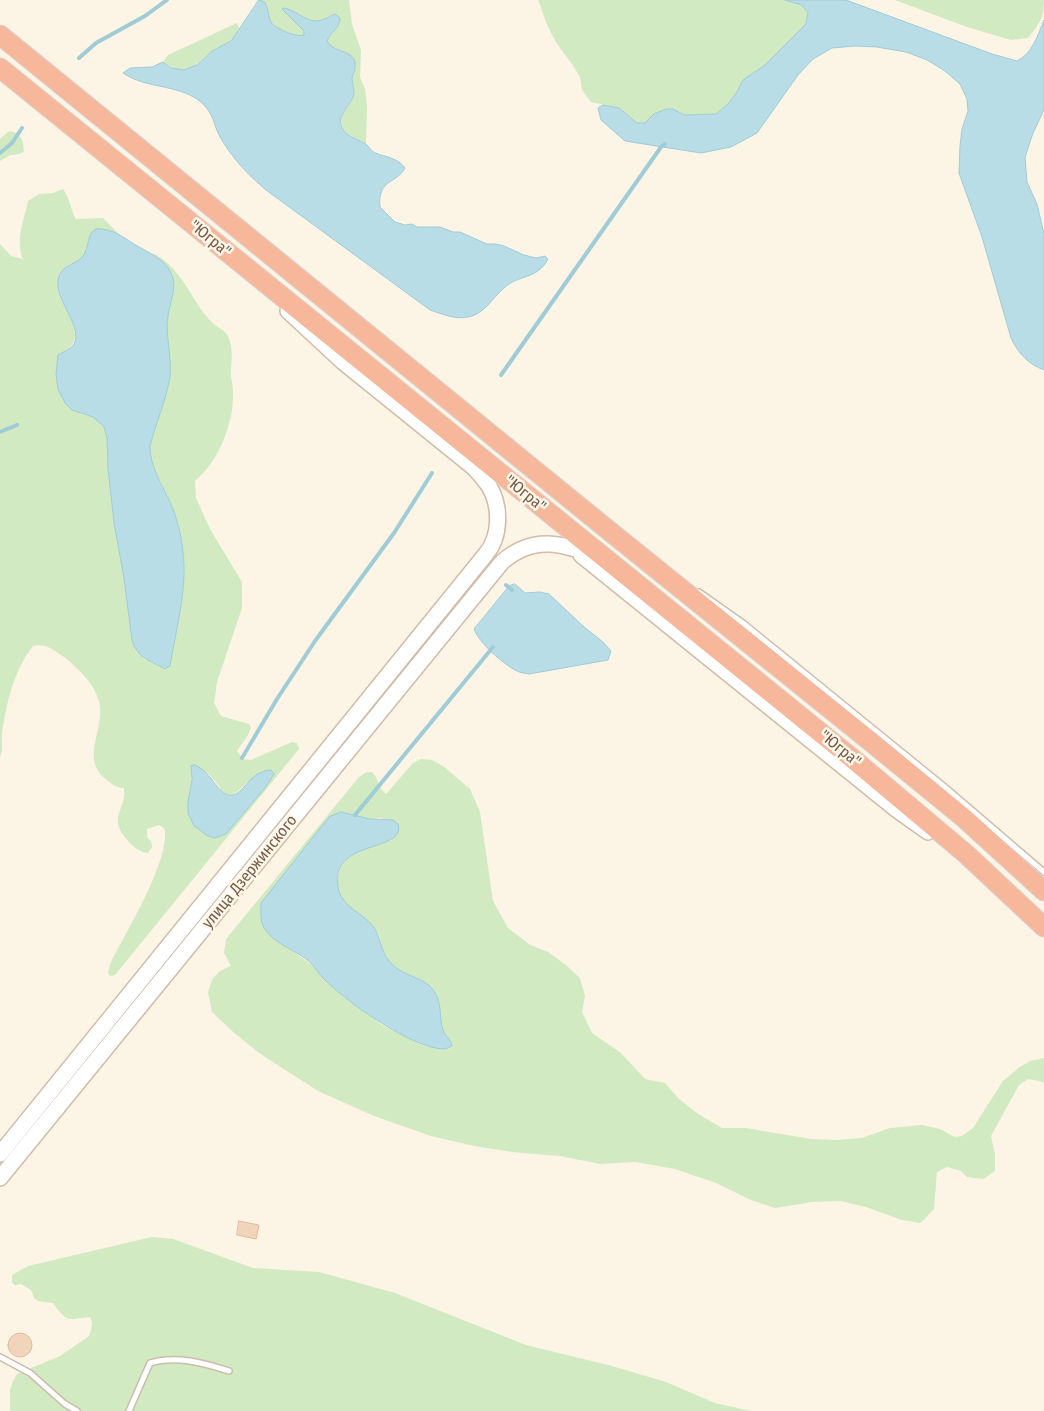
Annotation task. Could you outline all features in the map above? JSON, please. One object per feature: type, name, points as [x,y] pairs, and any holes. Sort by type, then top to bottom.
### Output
[{"type":"highway","name":"\"Югра\"","points":[[0,35],[949,806],[1044,891]]},
{"type":"highway","name":"\"Югра\"","points":[[0,68],[853,759],[979,865],[1044,926]]},
{"type":"street","points":[[197,228],[343,362],[473,467],[490,487]]},
{"type":"street","points":[[470,450],[490,487]]},
{"type":"street","name":"улица Дзержинского","points":[[0,1154],[486,554],[493,543],[497,527],[496,506],[490,487]]},
{"type":"street","name":"улица Дзержинского","points":[[0,1178],[499,566],[510,555],[528,546],[546,543],[570,547],[604,558]]},
{"type":"street","points":[[570,547],[897,810],[979,865]]},
{"type":"lane","points":[[602,525],[672,573]]},
{"type":"lane","points":[[695,589],[751,629],[946,788],[1044,872]]},
{"type":"lane","points":[[0,1357],[35,1376],[65,1404],[78,1411]]},
{"type":"lane","points":[[129,1411],[150,1363],[181,1360],[203,1363],[229,1371]]},
{"type":"green space","points":[[259,0],[349,0],[352,24],[361,50],[360,77],[365,89],[367,106],[366,145],[345,132],[341,124],[341,118],[353,97],[352,78],[355,66],[342,51],[330,46],[327,41],[337,28],[340,18],[335,14],[316,21],[287,9],[282,9],[304,31],[304,35],[301,36],[291,34],[273,24],[269,18],[267,5]]},
{"type":"green space","points":[[538,0],[785,0],[801,5],[808,12],[806,24],[765,65],[743,80],[728,104],[716,114],[684,115],[673,109],[654,114],[645,123],[637,123],[619,108],[591,102],[582,90],[580,77],[548,27]]},
{"type":"green space","points":[[895,0],[1044,0],[1040,21],[1028,38],[1011,40],[967,27]]},
{"type":"green space","points":[[237,23],[239,28],[232,40],[213,50],[190,68],[179,70],[163,62],[168,55]]},
{"type":"green space","points":[[9,131],[21,137],[24,152],[11,155],[0,161],[0,139]]},
{"type":"green space","points":[[63,189],[76,219],[103,218],[120,235],[109,230],[89,238],[83,257],[78,262],[70,264],[63,269],[59,287],[75,331],[75,339],[72,345],[65,351],[81,414],[93,417],[100,423],[104,427],[107,438],[114,523],[124,578],[132,641],[144,659],[165,669],[170,666],[183,592],[184,573],[184,555],[176,517],[150,457],[150,446],[170,376],[167,331],[168,315],[173,296],[172,274],[152,253],[160,257],[178,274],[204,314],[227,334],[230,340],[233,404],[228,429],[218,452],[204,473],[195,481],[196,498],[210,529],[242,582],[242,608],[217,682],[214,703],[221,716],[249,724],[251,727],[237,751],[243,759],[251,760],[292,742],[297,743],[299,749],[115,975],[110,976],[108,973],[110,964],[144,899],[160,862],[165,832],[164,828],[159,825],[147,829],[147,837],[151,841],[152,847],[148,853],[142,852],[135,847],[122,832],[118,819],[123,802],[124,788],[115,786],[107,780],[99,772],[95,764],[94,755],[100,716],[98,699],[91,685],[81,673],[64,657],[50,648],[42,645],[33,646],[26,655],[16,676],[6,711],[0,757],[0,244],[11,256],[23,259],[20,237],[28,201],[39,194],[53,193]],"holes":[[[191,769],[207,773],[228,795],[239,790],[248,781],[226,834],[215,838],[191,788]]]},
{"type":"green space","points":[[421,759],[432,760],[443,766],[470,789],[480,812],[493,901],[508,928],[530,945],[548,952],[580,978],[585,996],[582,1012],[592,1033],[621,1053],[645,1079],[665,1083],[679,1099],[698,1114],[722,1128],[746,1128],[811,1139],[838,1140],[862,1138],[890,1128],[922,1125],[940,1129],[955,1137],[962,1136],[973,1128],[1003,1081],[1030,1061],[1044,1058],[1044,1083],[1028,1079],[1019,1085],[991,1136],[995,1154],[995,1171],[983,1179],[967,1177],[961,1171],[947,1167],[937,1172],[934,1209],[921,1223],[902,1220],[866,1207],[840,1201],[812,1202],[775,1208],[751,1200],[716,1183],[675,1169],[635,1162],[601,1164],[559,1156],[512,1152],[431,1136],[374,1116],[318,1091],[259,1053],[212,1012],[208,992],[213,978],[220,971],[231,966],[224,953],[226,939],[359,777],[365,773],[372,772],[381,789],[386,794],[413,763]],"holes":[[[341,812],[370,819],[382,818],[392,840],[357,852],[343,862],[339,870],[338,879],[340,896],[348,907],[375,929],[386,957],[394,966],[402,972],[427,983],[435,990],[439,1001],[443,1030],[452,1046],[449,1049],[424,1046],[382,1025],[348,1000],[322,977],[311,964],[270,935]]]},
{"type":"green space","points":[[152,1237],[173,1239],[253,1268],[319,1272],[395,1293],[526,1345],[612,1366],[666,1382],[715,1403],[751,1411],[10,1411],[10,1391],[17,1374],[60,1356],[89,1336],[92,1322],[90,1317],[68,1319],[53,1303],[38,1301],[34,1298],[31,1290],[21,1284],[15,1285],[12,1283],[12,1275],[28,1266]]},
{"type":"water","points":[[259,0],[265,2],[270,20],[276,27],[296,35],[304,35],[304,31],[283,8],[316,21],[335,14],[340,18],[337,28],[327,41],[335,48],[349,54],[355,61],[355,67],[352,78],[353,98],[342,115],[340,124],[350,136],[367,145],[375,153],[395,160],[405,168],[402,173],[385,186],[380,198],[380,207],[395,222],[405,225],[412,224],[417,227],[440,227],[453,232],[460,232],[487,244],[504,246],[524,255],[536,258],[545,256],[548,259],[544,266],[533,274],[510,284],[484,309],[474,315],[463,318],[454,317],[430,310],[259,184],[246,172],[229,151],[219,135],[209,112],[195,98],[185,93],[143,82],[123,73],[130,68],[152,67],[163,62],[171,68],[184,70],[197,65],[212,51],[231,41]]},
{"type":"water","points":[[785,0],[846,0],[992,54],[1017,61],[1031,49],[1044,20],[1044,110],[1033,133],[1025,157],[1027,182],[1037,204],[1044,234],[1044,370],[1033,365],[1024,357],[1011,338],[982,237],[959,173],[962,129],[968,111],[967,99],[960,84],[945,71],[927,60],[906,52],[877,47],[832,48],[813,59],[798,75],[757,133],[731,147],[701,153],[625,141],[601,120],[598,108],[603,105],[619,108],[637,123],[645,123],[654,114],[666,109],[673,109],[684,115],[716,114],[728,104],[743,80],[765,65],[806,24],[808,12],[801,5]]},
{"type":"water","points":[[96,229],[116,233],[156,256],[169,269],[173,280],[167,324],[170,377],[150,446],[156,474],[176,518],[184,556],[183,592],[180,610],[170,666],[165,669],[141,655],[132,641],[124,578],[114,523],[107,438],[104,427],[93,417],[72,410],[65,403],[58,389],[56,374],[58,355],[73,346],[76,336],[59,291],[58,282],[62,271],[83,256],[87,249],[89,237]]},
{"type":"water","points":[[515,584],[525,593],[540,592],[549,594],[603,642],[611,651],[608,660],[529,674],[518,672],[511,668],[486,647],[474,629],[509,586]]},
{"type":"water","points":[[195,765],[204,771],[225,794],[229,795],[237,793],[253,778],[264,771],[271,770],[274,774],[265,788],[226,834],[215,838],[208,836],[194,826],[188,813],[192,779],[191,766]]},
{"type":"water","points":[[341,812],[370,819],[393,820],[398,824],[398,833],[392,839],[356,853],[345,861],[338,871],[338,887],[344,900],[375,929],[384,953],[390,962],[404,973],[427,984],[435,992],[439,1001],[443,1030],[452,1046],[443,1049],[430,1047],[398,1033],[382,1023],[354,1005],[323,978],[311,963],[272,938],[263,926],[261,903],[329,817]]},
{"type":"building","points":[[239,1221],[259,1225],[256,1239],[237,1235]]},
{"type":"building","points":[[20,1333],[29,1336],[32,1345],[29,1354],[20,1357],[11,1354],[8,1345],[11,1336]]},
{"type":"waterway","points":[[79,58],[96,43],[145,16],[167,0]]},
{"type":"waterway","points":[[0,153],[12,143],[22,128]]},
{"type":"waterway","points":[[501,375],[661,147],[665,144]]},
{"type":"waterway","points":[[0,432],[17,425]]},
{"type":"waterway","points":[[242,758],[277,699],[315,641],[394,533],[432,473]]},
{"type":"waterway","points":[[506,585],[512,590]]},
{"type":"waterway","points":[[355,815],[493,647]]}]
